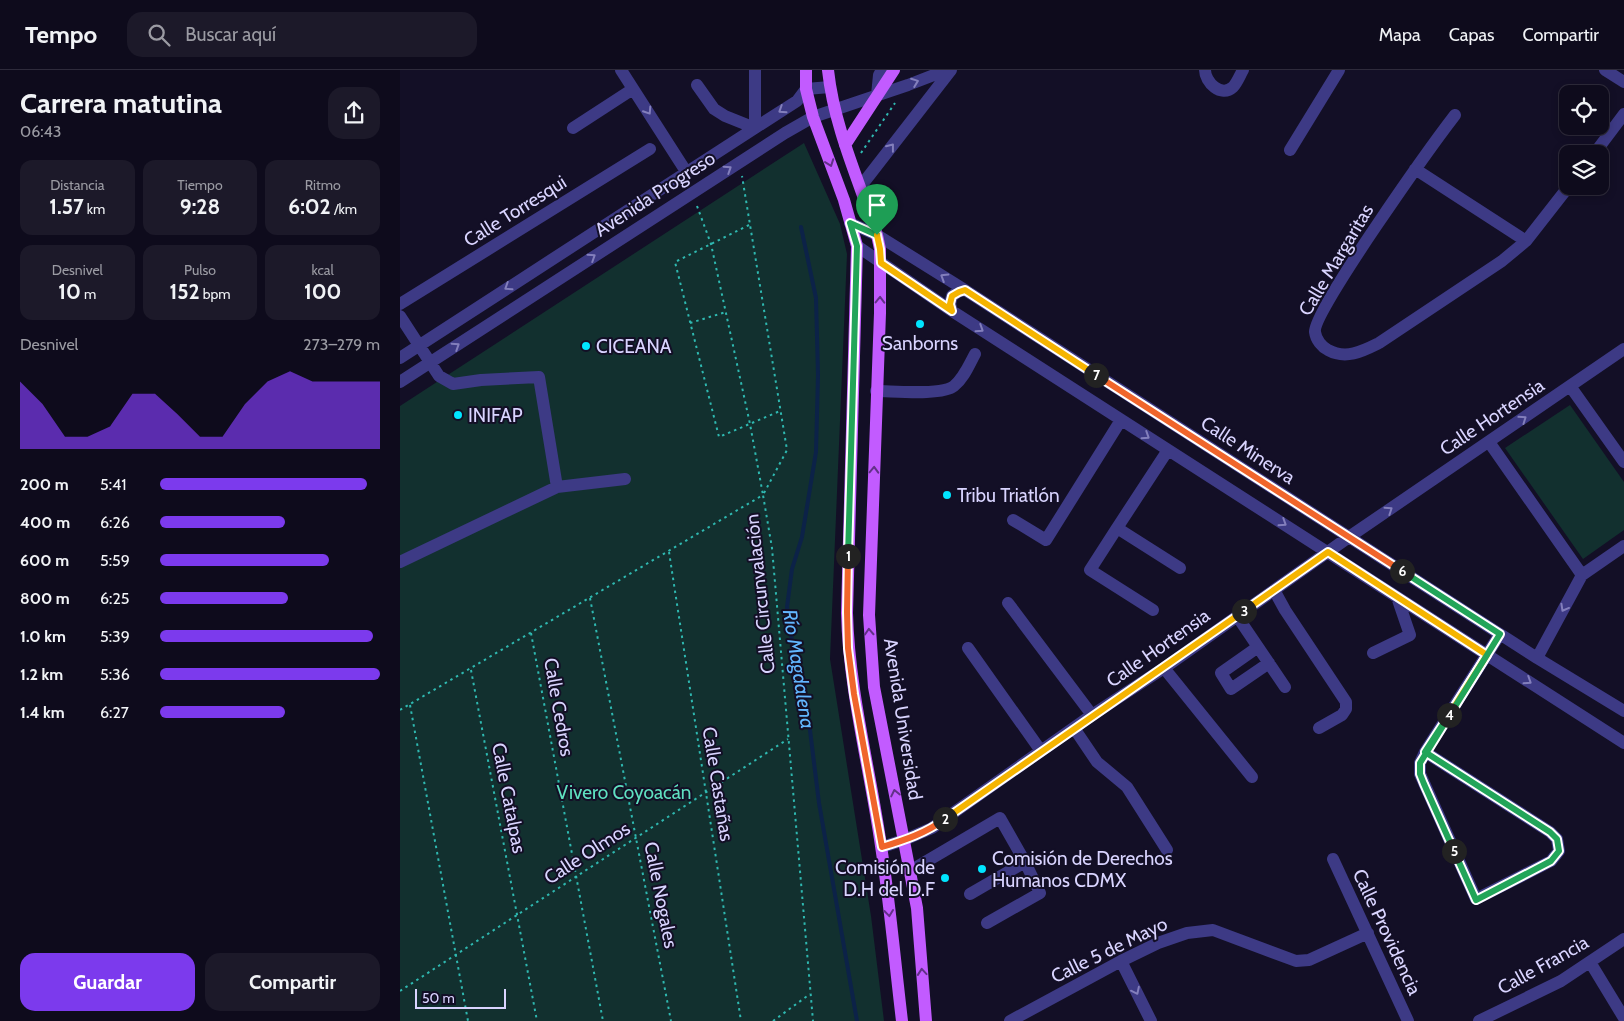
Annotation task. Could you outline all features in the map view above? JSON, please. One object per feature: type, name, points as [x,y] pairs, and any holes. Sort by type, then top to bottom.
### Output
[{"type":"main road","points":[[806,70],[806,90],[813,117],[844,200],[857,246],[847,612],[848,648],[854,694],[882,847],[902,1021]]},
{"type":"main road","name":"Avenida Universidad","points":[[828,70],[830,87],[845,145],[861,186],[880,249],[869,615],[870,645],[874,687],[917,908],[926,1021]]},
{"type":"main road","points":[[845,145],[894,70]]},
{"type":"street","points":[[621,70],[687,173]]},
{"type":"street","points":[[697,85],[714,109],[725,116],[755,128],[755,70]]},
{"type":"street","points":[[877,95],[879,75],[882,70]]},
{"type":"street","points":[[861,186],[949,70]]},
{"type":"street","name":"Avenida Progreso","points":[[400,382],[785,132],[813,117],[949,70]]},
{"type":"street","points":[[1205,70],[1207,81],[1211,86],[1224,90],[1233,86],[1243,70]]},
{"type":"street","points":[[1290,150],[1339,70]]},
{"type":"street","points":[[1605,70],[1624,82]]},
{"type":"street","points":[[806,90],[830,87]]},
{"type":"street","points":[[573,128],[634,89]]},
{"type":"street","name":"Avenida Progreso","points":[[400,358],[687,173],[797,100],[806,90]]},
{"type":"street","points":[[1601,145],[1624,114]]},
{"type":"street","name":"Calle Margaritas","points":[[1455,115],[1415,169],[1316,323],[1314,332],[1324,347],[1331,352],[1342,354],[1358,353],[1379,343],[1502,260],[1526,241],[1562,195]]},
{"type":"street","name":"Calle Torresqui","points":[[400,304],[650,149]]},
{"type":"street","points":[[1415,169],[1526,241]]},
{"type":"street","name":"Calle Minerva","points":[[850,223],[877,235],[965,290],[1537,658],[1624,711]]},
{"type":"street","points":[[857,246],[952,311],[1624,743]]},
{"type":"street","points":[[532,272],[543,289]]},
{"type":"street","points":[[952,311],[950,304],[952,296],[965,290]]},
{"type":"street","points":[[400,316],[420,344],[439,376],[453,384],[481,380],[539,377],[557,487]]},
{"type":"street","name":"Calle Hortensia","points":[[882,847],[932,828],[1074,728],[1164,668],[1349,537],[1489,442],[1573,391],[1624,350]]},
{"type":"street","points":[[876,391],[939,392],[952,388],[961,380],[975,354]]},
{"type":"street","points":[[1573,391],[1624,462]]},
{"type":"street","points":[[1013,520],[1046,540],[1121,420]]},
{"type":"street","points":[[1489,442],[1582,575]]},
{"type":"street","points":[[1153,610],[1090,570],[1168,450]]},
{"type":"street","points":[[400,562],[557,487],[625,479]]},
{"type":"street","points":[[1117,528],[1180,568]]},
{"type":"street","points":[[1537,658],[1582,575],[1624,546]]},
{"type":"street","points":[[1274,590],[1346,702],[1346,709],[1342,715],[1319,728]]},
{"type":"street","points":[[1373,653],[1410,635],[1397,597]]},
{"type":"street","points":[[1008,602],[1092,716]]},
{"type":"street","points":[[1237,616],[1285,687]]},
{"type":"street","points":[[1425,752],[1550,832],[1557,839],[1559,851],[1551,861],[1476,900],[1420,774],[1420,763],[1425,752],[1500,634]]},
{"type":"street","points":[[1258,647],[1221,673],[1231,689],[1269,663]]},
{"type":"street","points":[[968,648],[1042,751]]},
{"type":"street","points":[[1164,668],[1252,777]]},
{"type":"street","points":[[1074,728],[1097,762],[1128,787],[1167,850]]},
{"type":"street","points":[[910,871],[1000,818],[1040,893],[987,923]]},
{"type":"street","name":"Calle Providencia","points":[[1333,859],[1408,1021]]},
{"type":"street","points":[[970,894],[1024,862]]},
{"type":"street","name":"Calle 5 de Mayo","points":[[1010,1021],[1121,961],[1158,943],[1187,933],[1213,930],[1302,962],[1368,933]]},
{"type":"street","name":"Calle Francia","points":[[1479,1021],[1561,981],[1624,938]]},
{"type":"street","points":[[1121,961],[1151,1021]]},
{"type":"street","points":[[1590,962],[1624,1018]]},
{"type":"path","points":[[853,165],[908,85]]},
{"type":"path","points":[[740,162],[786,450],[763,495]]},
{"type":"path","points":[[692,193],[711,244],[750,424],[763,495]]},
{"type":"path","points":[[750,225],[675,262],[719,438],[780,411]]},
{"type":"path","points":[[690,323],[726,312]]},
{"type":"path","name":"Calle Circunvalación","points":[[400,710],[763,495],[772,548],[813,1021]]},
{"type":"path","name":"Calle Castañas","points":[[669,552],[741,1021]]},
{"type":"path","name":"Calle Nogales","points":[[590,598],[671,1021]]},
{"type":"path","name":"Calle Cedros","points":[[532,633],[603,1021]]},
{"type":"path","name":"Calle Catalpas","points":[[471,669],[537,1021]]},
{"type":"path","points":[[410,704],[468,1021]]},
{"type":"path","name":"Calle Olmos","points":[[400,990],[788,739]]},
{"type":"path","points":[[773,1021],[810,994]]},
{"type":"green space","name":"Vivero Coyoacán","points":[[804,143],[840,224],[847,254],[830,659],[871,916],[884,1021],[400,1021],[400,406]]},
{"type":"green space","points":[[1570,405],[1624,482],[1624,530],[1583,559],[1505,448]]},
{"type":"waterway","name":"Río Magdalena","points":[[801,227],[816,298],[818,375],[816,452],[802,537],[792,569],[787,607],[795,662],[808,714],[819,803],[857,1021]]},
{"type":"place","name":"Sanborns","points":[[920,324]]},
{"type":"place","name":"CICEANA","points":[[586,346]]},
{"type":"place","name":"INIFAP","points":[[458,415]]},
{"type":"place","name":"Tribu Triatlón","points":[[947,495]]},
{"type":"place","name":"Comisión de Derechos Humanos CDMX","points":[[982,869]]},
{"type":"place","name":"Comisión de D.H del D.F","points":[[945,878]]},
{"type":"route","points":[[877,235],[850,223],[857,246],[847,612],[848,648],[854,694],[882,847],[932,828],[1328,552],[1487,655],[1425,752],[1550,832],[1557,839],[1559,851],[1551,861],[1476,900],[1420,774],[1420,763],[1425,752],[1480,668],[1500,634],[965,290],[952,296],[950,300],[952,311],[881,263],[877,235]]}]
